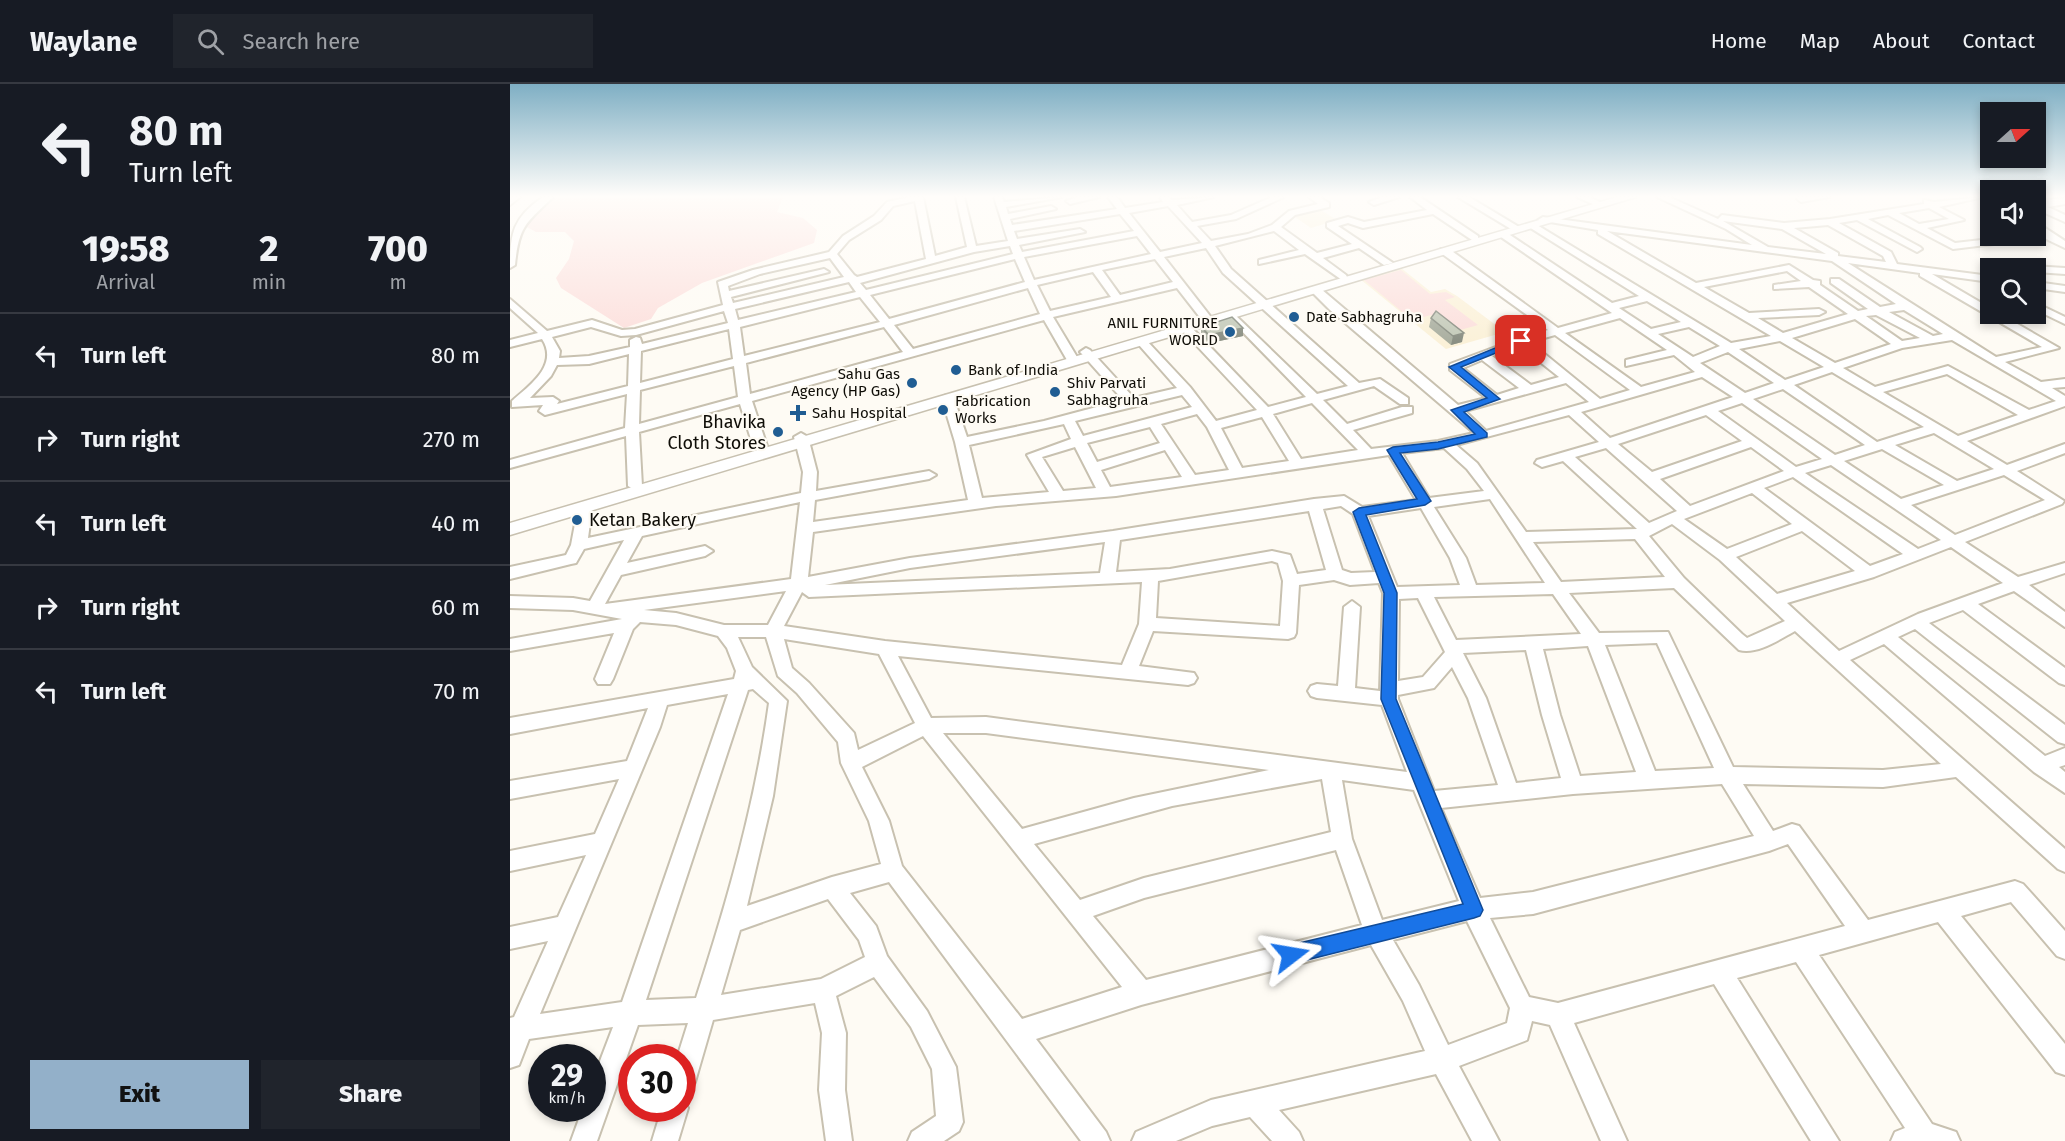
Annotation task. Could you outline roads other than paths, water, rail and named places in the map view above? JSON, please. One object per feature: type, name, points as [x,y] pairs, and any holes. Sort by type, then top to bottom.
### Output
[{"type":"main road","points":[[510,520],[760,449],[802,440],[948,399],[1082,355],[1143,343],[1233,316],[1342,277],[1446,246]]},
{"type":"main road","points":[[510,529],[1206,318],[1317,291],[1460,246]]},
{"type":"street","points":[[510,265],[511,246]]},
{"type":"street","points":[[760,449],[745,400],[731,308],[722,284],[768,268],[832,254],[837,246]]},
{"type":"street","points":[[928,246],[931,259]]},
{"type":"street","points":[[510,344],[592,323],[621,333],[636,332],[931,259],[991,246]]},
{"type":"street","points":[[1016,246],[1045,316],[1131,402]]},
{"type":"street","points":[[553,362],[589,360],[636,350],[1021,255],[1068,246]]},
{"type":"street","points":[[1149,246],[1206,318]]},
{"type":"street","points":[[514,405],[553,401],[545,411],[888,323],[972,298],[1155,254],[1201,246]]},
{"type":"street","points":[[1210,246],[1227,270],[1262,304],[1357,387]]},
{"type":"street","points":[[1301,246],[1342,277]]},
{"type":"street","points":[[1263,262],[1353,246]]},
{"type":"street","points":[[1362,246],[1388,263]]},
{"type":"street","points":[[1529,246],[1610,307],[1677,351],[1704,373],[1745,398],[1831,460],[2016,584],[2065,621]]},
{"type":"street","points":[[1578,246],[1784,385],[1880,445],[1956,486]]},
{"type":"street","points":[[1629,246],[2062,502]]},
{"type":"street","points":[[1741,246],[1980,278]]},
{"type":"street","points":[[1763,246],[1769,250]]},
{"type":"street","points":[[1817,246],[1838,259],[1861,278],[1994,361],[2065,402]]},
{"type":"street","points":[[1873,246],[1887,254],[1893,266]]},
{"type":"street","points":[[1922,246],[1926,248]]},
{"type":"street","points":[[1887,254],[1949,246]]},
{"type":"street","points":[[1445,251],[1639,391]]},
{"type":"street","points":[[832,254],[854,279],[910,353]]},
{"type":"street","points":[[1095,268],[1118,299]]},
{"type":"street","points":[[1695,286],[1786,268],[1900,345]]},
{"type":"street","points":[[1916,269],[1980,306]]},
{"type":"street","points":[[2046,270],[2065,271]]},
{"type":"street","points":[[726,295],[824,272]]},
{"type":"street","points":[[1954,274],[1980,272]]},
{"type":"street","points":[[1778,287],[1861,278]]},
{"type":"street","points":[[1835,281],[1878,311],[1930,339]]},
{"type":"street","points":[[510,464],[1045,316],[1179,284]]},
{"type":"street","points":[[2046,286],[2065,289]]},
{"type":"street","points":[[1317,291],[1483,435]]},
{"type":"street","points":[[1610,307],[1650,297]]},
{"type":"street","points":[[510,302],[548,335],[555,351],[553,362],[541,381],[514,405]]},
{"type":"street","points":[[1804,302],[1831,321]]},
{"type":"street","points":[[1692,362],[1729,347],[1782,337],[1857,314],[1906,306]]},
{"type":"street","points":[[2046,308],[2065,312]]},
{"type":"street","points":[[1748,317],[1774,311],[1792,314],[1819,312]]},
{"type":"street","points":[[2046,311],[2065,321]]},
{"type":"street","points":[[1495,399],[1454,367],[1521,341],[1622,314]]},
{"type":"street","points":[[1233,316],[1311,398],[1346,425],[1368,453]]},
{"type":"street","points":[[1649,333],[1691,323]]},
{"type":"street","points":[[2012,324],[2059,349],[2065,356]]},
{"type":"street","points":[[1186,329],[1264,410],[1297,463]]},
{"type":"street","points":[[635,486],[632,429],[636,332]]},
{"type":"street","points":[[1542,463],[1568,457],[1900,345],[1954,336]]},
{"type":"street","points":[[1521,341],[1552,363],[1567,379],[1598,403]]},
{"type":"street","points":[[1143,343],[1186,390],[1213,426],[1237,472]]},
{"type":"street","points":[[1994,361],[2059,349]]},
{"type":"street","points":[[1630,363],[1677,351]]},
{"type":"street","points":[[1482,355],[1530,391]]},
{"type":"street","points":[[1873,391],[1948,370],[2028,415]]},
{"type":"street","points":[[805,528],[976,504],[1105,491],[1446,444],[1704,373]]},
{"type":"street","points":[[1456,410],[1567,379]]},
{"type":"street","points":[[1213,426],[1264,410],[1376,382],[1406,405],[1346,425]]},
{"type":"street","points":[[2038,386],[2065,383]]},
{"type":"street","points":[[962,442],[1027,429],[1068,417],[1186,390]]},
{"type":"street","points":[[948,399],[962,442],[976,504]]},
{"type":"street","points":[[1956,441],[2065,402]]},
{"type":"street","points":[[1034,455],[1200,409]]},
{"type":"street","points":[[1572,410],[1650,478],[1681,516],[1775,602],[1959,768],[2063,858]]},
{"type":"street","points":[[1708,410],[1916,555]]},
{"type":"street","points":[[1068,417],[1105,491]]},
{"type":"street","points":[[1153,422],[1191,479]]},
{"type":"street","points":[[1522,537],[1636,534],[1794,472],[1935,428]]},
{"type":"street","points":[[1027,429],[1034,455],[1058,495]]},
{"type":"street","points":[[802,440],[810,472],[802,569],[796,588],[773,631],[784,671],[803,688],[847,739],[851,763],[879,821],[893,871],[1096,1141]]},
{"type":"street","points":[[1650,478],[1752,442]]},
{"type":"street","points":[[1446,444],[1472,466],[1494,494],[1594,639],[1650,780]]},
{"type":"street","points":[[1093,468],[1168,445]]},
{"type":"street","points":[[1899,504],[2006,470],[2065,448]]},
{"type":"street","points":[[1393,450],[1458,558],[1470,591]]},
{"type":"street","points":[[1568,457],[1678,582],[1736,639],[1745,645],[1752,645],[1797,622]]},
{"type":"street","points":[[579,546],[689,520],[807,496],[929,475]]},
{"type":"street","points":[[1754,488],[1868,573]]},
{"type":"street","points":[[1359,512],[1425,501],[1494,494]]},
{"type":"street","points":[[510,645],[636,615],[796,588],[829,578],[910,563],[1113,536],[1314,504],[1344,501],[1359,512],[1388,585],[1389,694],[1424,792],[1474,910],[1522,1007],[1518,1031],[1442,1060],[1211,1113],[1145,1141]]},
{"type":"street","points":[[1775,602],[1868,573],[2062,502]]},
{"type":"street","points":[[1314,504],[1335,574]]},
{"type":"street","points":[[510,573],[571,559],[579,546],[585,508]]},
{"type":"street","points":[[1725,556],[1804,525]]},
{"type":"street","points":[[598,609],[635,534]]},
{"type":"street","points":[[1107,579],[1113,536]]},
{"type":"street","points":[[615,571],[705,551]]},
{"type":"street","points":[[796,588],[844,589],[1150,577],[1272,556],[1285,559],[1291,581],[1288,633],[1147,624]]},
{"type":"street","points":[[1837,658],[1965,603],[2064,569]]},
{"type":"street","points":[[1291,581],[1335,574],[1350,579],[1423,592],[1678,582]]},
{"type":"street","points":[[1128,672],[1147,624],[1150,577]]},
{"type":"street","points":[[829,578],[844,589]]},
{"type":"street","points":[[1423,592],[1477,698],[1510,792]]},
{"type":"street","points":[[510,602],[573,604],[636,615],[676,619],[724,631],[773,631],[885,648],[1188,678]]},
{"type":"street","points":[[1965,603],[2065,678]]},
{"type":"street","points":[[1346,694],[1352,607]]},
{"type":"street","points":[[604,680],[636,615]]},
{"type":"street","points":[[1917,622],[2065,736]]},
{"type":"street","points":[[694,1044],[730,923],[774,742],[778,701],[747,679],[735,646],[724,631]]},
{"type":"street","points":[[1317,691],[1389,694],[1428,683],[1452,650],[1533,642],[1662,636],[1728,776],[1769,842]]},
{"type":"street","points":[[1885,636],[2065,784]]},
{"type":"street","points":[[1533,642],[1551,715],[1573,785]]},
{"type":"street","points":[[885,648],[926,726],[1141,993]]},
{"type":"street","points":[[510,726],[659,701],[747,679]]},
{"type":"street","points":[[584,1141],[747,679]]},
{"type":"street","points":[[510,1056],[517,1028],[566,927],[631,769],[651,727],[659,701]]},
{"type":"street","points":[[851,763],[926,726],[986,725],[1330,770],[1424,792],[1510,792],[1573,785],[1728,776],[1864,780],[1927,776],[1959,768]]},
{"type":"street","points":[[2041,766],[2065,756]]},
{"type":"street","points":[[1252,780],[1277,763]]},
{"type":"street","points":[[510,790],[631,769]]},
{"type":"street","points":[[1017,840],[1092,816],[1252,780],[1330,770]]},
{"type":"street","points":[[1330,770],[1342,839],[1376,933],[1411,993],[1442,1060],[1486,1141]]},
{"type":"street","points":[[1017,1033],[1141,993],[1474,910],[1533,903],[1769,842],[1792,833],[1863,932]]},
{"type":"street","points":[[1076,912],[1144,888],[1342,839]]},
{"type":"street","points":[[510,861],[600,842]]},
{"type":"street","points":[[730,923],[832,887],[893,871]]},
{"type":"street","points":[[832,887],[868,934],[878,963],[919,1019],[944,1067],[950,1122],[921,1141]]},
{"type":"street","points":[[1522,1007],[1558,1015],[2015,891],[2065,948]]},
{"type":"street","points":[[1942,910],[2065,1064]]},
{"type":"street","points":[[510,938],[566,927]]},
{"type":"street","points":[[1801,949],[1925,1139]]},
{"type":"street","points":[[517,1028],[630,1014],[704,1010],[823,990],[878,963]]},
{"type":"street","points":[[1719,971],[1826,1141]]},
{"type":"street","points":[[823,990],[834,1033],[832,1090],[839,1141]]},
{"type":"street","points":[[1558,1015],[1614,1141]]},
{"type":"street","points":[[1256,1103],[1290,1141]]},
{"type":"street","points":[[665,1141],[671,1122]]},
{"type":"place","name":"Date Sabhagruha","points":[[1294,317]]},
{"type":"place","name":"ANIL FURNITURE WORLD","points":[[1230,332]]},
{"type":"place","name":"Bank of India","points":[[956,370]]},
{"type":"place","name":"Sahu Gas Agency (HP Gas)","points":[[912,383]]},
{"type":"place","name":"Shiv Parvati Sabhagruha","points":[[1055,392]]},
{"type":"place","name":"Fabrication Works","points":[[943,410]]},
{"type":"place","name":"Sahu Hospital","points":[[798,413]]},
{"type":"place","name":"Bhavika Cloth Stores","points":[[778,432]]},
{"type":"place","name":"Ketan Bakery","points":[[577,520]]}]
